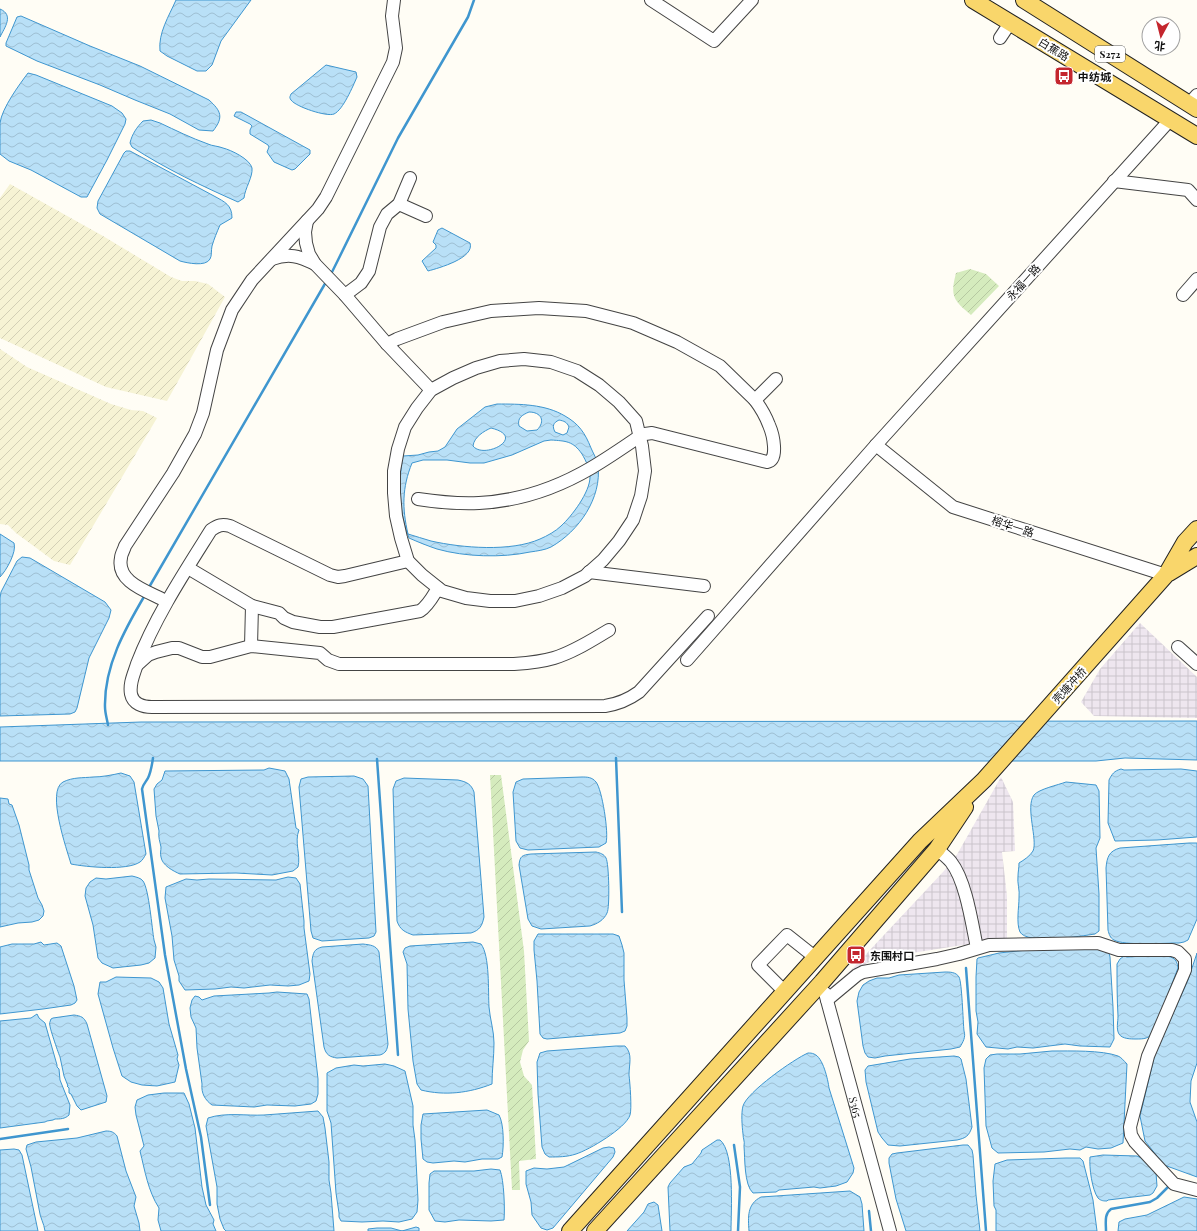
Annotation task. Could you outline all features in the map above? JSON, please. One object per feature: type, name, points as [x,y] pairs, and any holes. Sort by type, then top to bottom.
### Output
[{"type":"main road","name":"白蕉路","points":[[973,0],[1197,136]]},
{"type":"main road","name":"S272","points":[[1024,0],[1194,102]]},
{"type":"main road","points":[[1166,575],[1185,542],[1197,529]]},
{"type":"main road","points":[[1166,575],[1197,556]]},
{"type":"main road","name":"壳塘冲桥","points":[[984,780],[1166,575]]},
{"type":"main road","points":[[595,1231],[822,982],[937,849],[984,780]]},
{"type":"main road","points":[[570,1231],[920,841],[984,780]]},
{"type":"main road","points":[[811,963],[822,982]]},
{"type":"street","points":[[164,600],[133,584],[125,577],[121,568],[120,558],[125,546],[173,473],[195,434],[202,413],[217,350],[232,310],[252,280],[318,209],[326,196],[393,62],[396,48],[392,16],[394,0]]},
{"type":"street","points":[[651,0],[714,41],[752,0]]},
{"type":"street","points":[[1000,38],[1010,22]]},
{"type":"street","name":"永福一路","points":[[687,660],[876,445],[1170,120]]},
{"type":"street","points":[[345,296],[361,284],[369,271],[380,227],[387,214],[399,204],[410,178]]},
{"type":"street","points":[[1114,181],[1188,190],[1197,200]]},
{"type":"street","points":[[399,204],[426,216]]},
{"type":"street","points":[[307,221],[305,232],[306,243],[309,254],[315,264],[387,344],[431,390]]},
{"type":"street","points":[[272,259],[282,255],[293,255],[304,258],[315,264]]},
{"type":"street","points":[[1183,295],[1197,279]]},
{"type":"street","points":[[387,344],[443,322],[491,311],[539,308],[586,311],[633,323],[677,342],[720,366],[755,400],[770,426],[774,447],[773,459],[767,462],[652,433],[645,434],[591,468],[537,492],[508,500],[478,503],[448,503],[418,500]]},
{"type":"street","points":[[524,359],[550,362],[577,371],[599,385],[619,402],[636,422],[642,446],[645,471],[641,496],[633,520],[603,560],[585,576],[562,588],[539,596],[514,600],[490,601],[466,598],[442,591],[422,576],[408,561],[401,538],[396,516],[394,471],[398,449],[405,427],[431,390],[470,371],[500,361],[524,359]]},
{"type":"street","points":[[755,400],[776,379]]},
{"type":"street","name":"榕华一路","points":[[876,445],[953,506],[1166,575]]},
{"type":"street","points":[[136,669],[153,627],[211,530],[220,525],[230,526],[330,575],[338,577],[408,561]]},
{"type":"street","points":[[188,568],[252,606],[279,613],[284,618],[292,622],[320,626],[333,627],[420,611],[428,604],[438,588]]},
{"type":"street","points":[[589,572],[704,586]]},
{"type":"street","points":[[250,646],[252,606]]},
{"type":"street","points":[[609,630],[575,649],[555,658],[514,664],[339,664],[328,660],[320,653],[250,646],[210,657],[194,654],[179,648],[172,648],[148,655],[139,663],[131,680],[131,694],[132,698],[136,702],[146,707],[605,706],[617,704],[629,699],[638,692],[708,616]]},
{"type":"street","points":[[153,627],[152,638],[155,646],[157,649],[166,649]]},
{"type":"street","points":[[1178,647],[1197,664]]},
{"type":"street","points":[[937,849],[950,861],[958,873],[963,886],[977,948]]},
{"type":"street","points":[[785,992],[758,965],[787,935],[811,963]]},
{"type":"street","points":[[827,1000],[857,975],[863,972],[937,959],[990,945],[1098,943],[1119,950],[1172,950],[1181,954],[1185,959],[1185,970],[1148,1056],[1130,1127],[1130,1135],[1174,1184],[1197,1190]]},
{"type":"street","name":"S365","points":[[822,982],[890,1231]]},
{"type":"shaded area","points":[[10,184],[103,236],[171,277],[182,281],[195,281],[208,284],[225,297],[167,401],[106,387],[0,338],[0,198]]},
{"type":"shaded area","points":[[0,349],[27,367],[111,404],[131,410],[143,411],[157,418],[70,565],[54,561],[16,533],[8,525],[0,524]]},
{"type":"shaded area","points":[[1140,623],[1197,677],[1197,718],[1094,716],[1081,702],[1100,669]]},
{"type":"shaded area","points":[[1001,777],[1013,802],[1015,851],[1002,852],[1007,896],[1007,941],[963,945],[880,958],[867,963],[839,983],[955,858]]},
{"type":"green space","points":[[970,269],[986,274],[999,286],[971,315],[960,305],[954,297],[953,292],[956,273]]},
{"type":"green space","points":[[490,775],[501,775],[524,951],[529,1041],[523,1050],[520,1062],[524,1076],[532,1085],[536,1159],[519,1161],[520,1190],[512,1190]]},
{"type":"water","points":[[176,0],[251,0],[221,41],[212,65],[206,71],[197,71],[160,51],[162,31]]},
{"type":"water","points":[[0,9],[7,14],[7,22],[0,37]]},
{"type":"water","points":[[21,16],[140,66],[209,100],[220,114],[219,122],[213,131],[199,130],[170,114],[37,61],[6,46],[17,17]]},
{"type":"water","points":[[326,65],[356,72],[357,77],[341,108],[334,114],[330,115],[299,106],[290,98],[291,94]]},
{"type":"water","points":[[28,73],[112,106],[122,113],[126,119],[107,160],[87,197],[81,197],[31,170],[9,161],[0,154],[1,117],[11,97]]},
{"type":"water","points":[[236,112],[241,112],[310,150],[310,154],[295,169],[292,170],[274,162],[267,152],[269,147],[268,145],[250,134],[252,126],[234,116]]},
{"type":"water","points":[[151,120],[202,142],[231,151],[248,161],[251,165],[252,171],[244,198],[238,202],[171,170],[132,147],[130,143],[137,128],[143,121]]},
{"type":"water","points":[[126,151],[130,151],[214,196],[225,202],[229,207],[232,218],[220,225],[212,246],[211,258],[208,261],[201,264],[196,264],[180,261],[100,214],[97,208],[98,201]]},
{"type":"water","points":[[442,228],[470,243],[470,248],[462,258],[455,262],[428,271],[422,261],[436,248],[436,245],[433,242],[438,230]]},
{"type":"water","points":[[497,404],[515,404],[549,409],[574,422],[584,433],[589,443],[598,465],[596,489],[592,501],[579,523],[571,532],[551,547],[519,554],[484,556],[448,552],[409,538],[403,518],[400,498],[400,477],[403,456],[438,451],[445,447],[457,429],[485,407]],"holes":[[[529,412],[539,415],[542,420],[540,427],[537,430],[527,431],[519,426],[519,419]],[[559,420],[567,424],[569,427],[567,433],[563,435],[555,432],[554,424]],[[491,428],[501,432],[505,437],[504,441],[500,446],[493,449],[478,450],[473,446],[477,437]],[[544,441],[565,441],[575,446],[585,459],[590,474],[587,490],[580,503],[565,522],[554,532],[543,538],[528,543],[515,546],[486,548],[431,541],[408,534],[404,498],[406,481],[412,463],[423,460],[484,463],[512,455]]]},
{"type":"water","points":[[0,534],[14,543],[15,547],[10,561],[0,577]]},
{"type":"water","points":[[22,557],[30,558],[105,602],[111,610],[109,618],[89,658],[77,708],[75,712],[70,714],[0,716],[0,598],[1,592],[17,561]]},
{"type":"water","points":[[1197,721],[1197,760],[1125,758],[1096,761],[0,761],[0,727],[141,722]]},
{"type":"water","points":[[269,768],[285,771],[289,779],[296,828],[299,830],[297,839],[299,858],[298,867],[293,871],[272,875],[236,873],[180,874],[163,863],[156,816],[154,789],[162,780],[165,771],[264,770]]},
{"type":"water","points":[[1121,769],[1181,769],[1197,771],[1197,837],[1115,841],[1108,823],[1109,780],[1114,773]]},
{"type":"water","points":[[121,773],[130,776],[134,782],[146,854],[140,862],[126,867],[96,867],[71,864],[59,821],[57,808],[58,788],[63,782],[70,779]]},
{"type":"water","points":[[354,776],[363,779],[368,786],[376,932],[374,936],[369,938],[322,941],[313,938],[311,931],[299,787],[301,779],[308,777]]},
{"type":"water","points":[[582,777],[593,779],[601,793],[606,821],[606,843],[599,847],[528,850],[520,848],[516,841],[513,792],[516,782],[523,779]]},
{"type":"water","points":[[404,778],[458,780],[468,784],[473,789],[484,917],[480,927],[474,932],[413,935],[403,930],[398,924],[393,789],[396,781]]},
{"type":"water","points":[[1066,782],[1096,785],[1099,791],[1100,838],[1096,848],[1099,894],[1099,931],[1095,934],[1067,938],[1033,938],[1025,936],[1020,932],[1018,920],[1019,863],[1030,855],[1034,846],[1031,815],[1032,800],[1036,793]]},
{"type":"water","points":[[0,798],[8,799],[9,804],[12,805],[19,825],[29,870],[44,911],[43,916],[39,920],[0,927]]},
{"type":"water","points":[[1197,843],[1197,919],[1188,940],[1179,943],[1145,944],[1119,942],[1113,939],[1108,930],[1106,868],[1108,858],[1111,853],[1120,848]]},
{"type":"water","points":[[596,852],[602,854],[606,858],[608,868],[609,903],[607,913],[604,918],[598,923],[590,926],[541,929],[532,926],[528,919],[519,865],[522,856],[531,854]]},
{"type":"water","points":[[132,876],[141,879],[145,885],[149,900],[156,947],[155,958],[149,963],[141,965],[113,968],[102,963],[98,958],[93,925],[85,896],[86,888],[90,882],[96,878],[106,879]]},
{"type":"water","points":[[288,877],[296,878],[300,884],[310,974],[309,981],[299,985],[288,986],[270,985],[244,988],[231,987],[185,990],[179,981],[174,960],[172,936],[165,898],[166,887],[186,879],[276,880]]},
{"type":"water","points":[[538,934],[613,934],[619,936],[624,953],[624,980],[627,1018],[627,1026],[625,1031],[620,1033],[547,1039],[543,1038],[540,1034],[534,950],[534,941]]},
{"type":"water","points":[[41,942],[44,945],[57,943],[61,946],[77,1000],[71,1005],[0,1014],[0,947],[12,944],[34,944]]},
{"type":"water","points":[[473,942],[481,944],[486,957],[489,1007],[494,1038],[492,1084],[475,1090],[457,1093],[439,1093],[421,1090],[417,1084],[413,1061],[408,1009],[407,964],[403,952],[405,948],[410,946]]},
{"type":"water","points":[[363,944],[374,947],[379,952],[388,1044],[385,1052],[380,1055],[335,1058],[327,1054],[324,1047],[312,961],[313,956],[316,950],[322,947]]},
{"type":"water","points":[[1087,947],[1102,949],[1109,953],[1110,957],[1114,1039],[1110,1047],[1065,1044],[1033,1048],[1017,1047],[1008,1049],[986,1047],[977,1034],[978,1022],[976,1011],[976,977],[978,958],[999,953],[1036,949],[1051,950]]},
{"type":"water","points":[[1197,953],[1197,1063],[1191,1081],[1190,1102],[1197,1122],[1197,1177],[1164,1165],[1145,1141],[1140,1116],[1155,1054],[1188,980]]},
{"type":"water","points":[[1162,955],[1171,957],[1175,960],[1178,968],[1154,1031],[1150,1036],[1144,1039],[1124,1038],[1120,1036],[1117,1028],[1117,964],[1124,956]]},
{"type":"water","points":[[945,972],[956,974],[960,980],[965,1035],[960,1047],[875,1058],[868,1057],[863,1046],[857,1001],[859,992],[863,985],[877,978]]},
{"type":"water","points":[[116,977],[151,978],[159,982],[163,988],[169,1024],[178,1055],[177,1059],[179,1065],[175,1082],[157,1086],[142,1085],[131,1082],[122,1076],[98,994],[100,982],[106,982]]},
{"type":"water","points":[[277,992],[307,994],[309,999],[318,1079],[318,1094],[316,1101],[311,1104],[295,1106],[267,1105],[254,1107],[212,1105],[205,1099],[202,1090],[196,1028],[191,1017],[190,1008],[192,1000],[195,996],[202,1000],[214,996]]},
{"type":"water","points":[[37,1014],[45,1023],[57,1067],[59,1069],[60,1080],[70,1105],[69,1115],[61,1119],[0,1128],[0,1021],[31,1018]]},
{"type":"water","points":[[74,1015],[82,1017],[87,1024],[107,1096],[106,1102],[81,1110],[69,1093],[69,1088],[64,1076],[50,1024],[51,1019],[53,1018]]},
{"type":"water","points":[[625,1046],[630,1056],[629,1075],[631,1107],[630,1115],[627,1120],[615,1132],[582,1152],[569,1156],[549,1157],[545,1154],[542,1147],[537,1062],[540,1053],[547,1051]]},
{"type":"water","points":[[1052,1051],[1085,1051],[1111,1054],[1119,1057],[1127,1064],[1123,1143],[1111,1148],[1098,1149],[1086,1147],[1080,1150],[1070,1149],[1044,1152],[998,1153],[992,1148],[986,1126],[984,1068],[986,1059],[990,1055],[997,1054],[1020,1054]]},
{"type":"water","points":[[808,1053],[812,1053],[820,1059],[824,1069],[854,1168],[853,1173],[847,1182],[836,1186],[753,1193],[746,1178],[742,1120],[743,1106],[746,1100],[762,1085],[792,1062]]},
{"type":"water","points":[[954,1056],[961,1059],[966,1079],[972,1127],[970,1133],[957,1140],[900,1146],[888,1145],[878,1132],[866,1082],[865,1070],[868,1066],[910,1059]]},
{"type":"water","points":[[385,1064],[405,1071],[413,1106],[418,1200],[417,1212],[412,1219],[399,1222],[341,1221],[339,1217],[336,1193],[331,1123],[327,1111],[327,1073],[336,1068],[354,1065],[363,1066]]},
{"type":"water","points":[[184,1093],[189,1104],[195,1128],[202,1187],[206,1205],[214,1220],[213,1224],[216,1231],[161,1231],[158,1220],[159,1208],[149,1188],[140,1151],[144,1146],[135,1107],[137,1100],[148,1095]]},
{"type":"water","points":[[487,1110],[499,1115],[501,1119],[503,1135],[502,1157],[498,1159],[482,1159],[465,1162],[454,1161],[433,1163],[427,1162],[423,1159],[421,1125],[423,1114]]},
{"type":"water","points":[[318,1111],[323,1117],[325,1128],[334,1231],[226,1231],[220,1219],[217,1204],[217,1187],[206,1126],[208,1118],[229,1115],[264,1115]]},
{"type":"water","points":[[106,1131],[112,1132],[117,1136],[126,1171],[136,1197],[134,1206],[140,1231],[45,1231],[26,1149],[27,1145],[36,1142],[77,1138]]},
{"type":"water","points":[[717,1140],[720,1140],[725,1147],[730,1169],[731,1231],[670,1231],[668,1187],[670,1183],[684,1167],[692,1164],[702,1150]]},
{"type":"water","points":[[968,1145],[972,1150],[973,1155],[980,1231],[906,1231],[896,1199],[889,1158],[892,1154],[897,1153]]},
{"type":"water","points":[[603,1148],[614,1148],[615,1152],[613,1157],[553,1228],[547,1230],[541,1228],[532,1215],[531,1202],[526,1184],[526,1171],[534,1168],[547,1169],[564,1167]]},
{"type":"water","points":[[0,1150],[19,1150],[22,1155],[38,1231],[0,1231]]},
{"type":"water","points":[[1103,1155],[1137,1156],[1148,1161],[1156,1173],[1157,1186],[1153,1193],[1150,1195],[1107,1201],[1102,1201],[1099,1199],[1093,1184],[1090,1157]]},
{"type":"water","points":[[1080,1158],[1083,1161],[1093,1200],[1097,1231],[996,1231],[996,1210],[994,1206],[993,1181],[995,1164],[1007,1160]]},
{"type":"water","points":[[491,1169],[500,1170],[504,1195],[504,1220],[435,1221],[429,1210],[430,1174],[434,1171],[474,1171]]},
{"type":"water","points":[[850,1191],[860,1197],[864,1231],[749,1231],[749,1211],[753,1203],[761,1197]]},
{"type":"water","points":[[1184,1197],[1197,1199],[1197,1231],[1118,1231],[1119,1222],[1125,1219],[1147,1215]]},
{"type":"water","points":[[654,1202],[658,1205],[662,1231],[627,1231],[644,1212],[648,1204]]},
{"type":"water","points":[[416,1227],[419,1228],[419,1231],[402,1231]]},
{"type":"water","points":[[391,1228],[402,1231],[368,1231],[368,1229]]},
{"type":"waterway","points":[[331,274],[398,138],[468,17],[474,0]]},
{"type":"waterway","points":[[148,589],[326,282]]},
{"type":"waterway","points":[[108,725],[105,709],[108,677],[117,648],[145,595]]},
{"type":"waterway","points":[[153,758],[150,773],[142,789],[165,955],[186,1069],[201,1137],[210,1205]]},
{"type":"waterway","points":[[616,758],[622,912]]},
{"type":"waterway","points":[[377,759],[398,1055]]},
{"type":"waterway","points":[[966,968],[986,1231]]},
{"type":"waterway","points":[[0,1139],[68,1129]]},
{"type":"waterway","points":[[734,1145],[740,1187],[738,1231]]},
{"type":"waterway","points":[[1106,1231],[1106,1216],[1111,1209],[1150,1202],[1157,1198],[1170,1185]]},
{"type":"waterway","points":[[869,1211],[871,1231]]},
{"type":"place","name":"中纺城","points":[[1064,76]]},
{"type":"place","name":"东围村口","points":[[856,955]]}]
